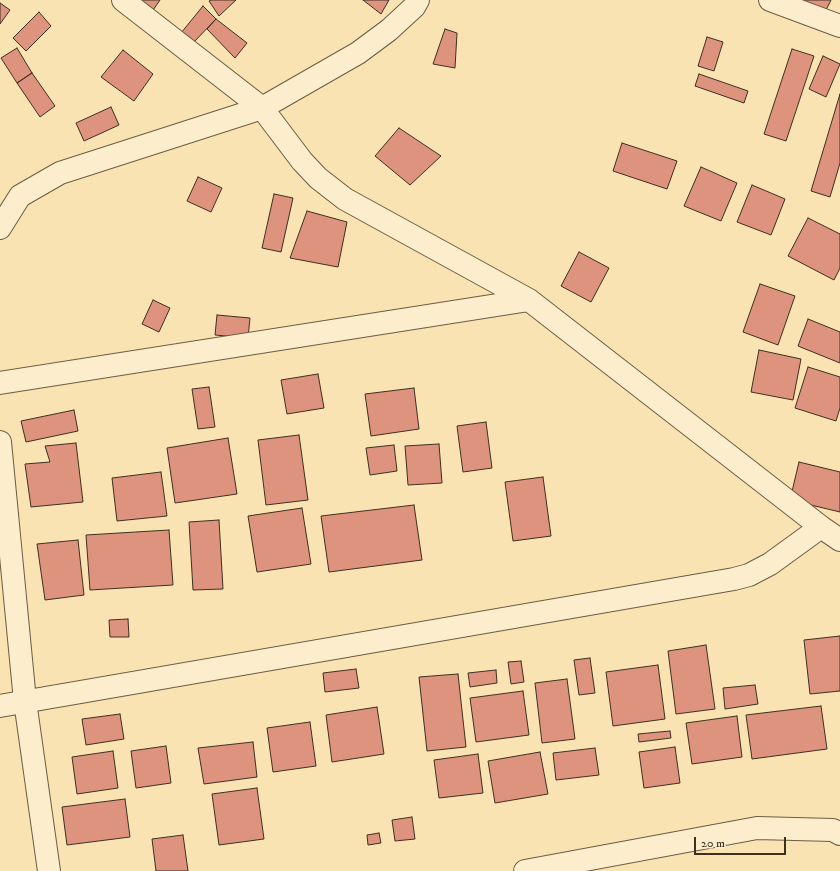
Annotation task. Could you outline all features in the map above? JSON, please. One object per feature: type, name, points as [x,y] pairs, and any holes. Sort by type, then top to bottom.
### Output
[{"type":"street","points":[[123,0],[262,108],[302,161],[318,178],[345,199],[529,300],[821,527],[840,540]]},
{"type":"street","points":[[0,228],[20,196],[60,174],[262,108],[358,53],[389,30],[414,7],[418,0]]},
{"type":"street","points":[[770,0],[840,26]]},
{"type":"street","points":[[0,383],[529,300]]},
{"type":"street","points":[[0,442],[24,701],[49,871]]},
{"type":"street","points":[[0,706],[734,579],[749,575],[770,564],[821,527]]},
{"type":"street","points":[[525,871],[757,828],[833,830],[840,834]]},
{"type":"building","points":[[134,0],[160,0],[151,13]]},
{"type":"building","points":[[236,0],[219,16],[209,1]]},
{"type":"building","points":[[363,0],[389,0],[381,14]]},
{"type":"building","points":[[788,0],[831,0],[822,18]]},
{"type":"building","points":[[0,3],[10,10],[0,24]]},
{"type":"building","points":[[203,6],[216,19],[192,44],[181,33]]},
{"type":"building","points":[[39,12],[51,26],[26,51],[13,38]]},
{"type":"building","points":[[216,19],[247,43],[235,58],[207,29]]},
{"type":"building","points":[[445,29],[457,33],[455,68],[433,64]]},
{"type":"building","points":[[707,37],[723,42],[714,71],[698,66]]},
{"type":"building","points":[[17,48],[32,73],[17,83],[1,58]]},
{"type":"building","points":[[792,49],[814,56],[786,141],[764,134]]},
{"type":"building","points":[[123,50],[153,74],[134,101],[101,77]]},
{"type":"building","points":[[823,56],[840,64],[826,97],[809,89]]},
{"type":"building","points":[[32,73],[55,106],[40,117],[17,83]]},
{"type":"building","points":[[699,74],[748,91],[744,103],[695,86]]},
{"type":"building","points":[[840,94],[840,163],[830,197],[811,191]]},
{"type":"building","points":[[111,107],[119,125],[84,141],[76,123]]},
{"type":"building","points":[[399,128],[441,156],[410,185],[375,156]]},
{"type":"building","points":[[622,143],[677,161],[667,189],[613,171]]},
{"type":"building","points":[[701,167],[737,183],[721,221],[684,206]]},
{"type":"building","points":[[198,177],[222,188],[211,212],[187,201]]},
{"type":"building","points":[[752,185],[785,199],[771,235],[737,222]]},
{"type":"building","points":[[274,194],[293,198],[281,252],[262,248]]},
{"type":"building","points":[[307,211],[347,222],[338,267],[290,258]]},
{"type":"building","points":[[808,218],[840,234],[840,268],[834,280],[788,256]]},
{"type":"building","points":[[579,252],[609,268],[591,302],[561,286]]},
{"type":"building","points":[[760,284],[795,296],[778,345],[743,332]]},
{"type":"building","points":[[153,300],[170,308],[159,332],[142,324]]},
{"type":"building","points":[[217,315],[250,318],[248,338],[215,335]]},
{"type":"building","points":[[808,319],[840,332],[840,363],[798,346]]},
{"type":"building","points":[[759,350],[801,359],[793,400],[751,392]]},
{"type":"building","points":[[808,367],[840,377],[840,408],[836,421],[795,408]]},
{"type":"building","points":[[318,374],[324,408],[287,414],[281,380]]},
{"type":"building","points":[[209,387],[215,427],[198,429],[192,389]]},
{"type":"building","points":[[414,388],[419,429],[371,436],[365,394]]},
{"type":"building","points":[[74,410],[78,431],[26,442],[21,421]]},
{"type":"building","points":[[486,422],[492,468],[463,472],[457,426]]},
{"type":"building","points":[[299,435],[308,500],[266,505],[258,440]]},
{"type":"building","points":[[228,438],[237,494],[175,503],[167,448]]},
{"type":"building","points":[[76,443],[83,502],[31,507],[25,464],[50,462],[45,446]]},
{"type":"building","points":[[439,444],[442,483],[408,485],[405,446]]},
{"type":"building","points":[[394,445],[397,471],[370,475],[366,448]]},
{"type":"building","points":[[799,462],[840,472],[840,512],[790,500]]},
{"type":"building","points":[[161,472],[167,516],[117,521],[112,478]]},
{"type":"building","points":[[543,477],[551,536],[513,541],[505,482]]},
{"type":"building","points":[[414,505],[422,560],[329,572],[321,516]]},
{"type":"building","points":[[302,508],[311,564],[257,572],[248,516]]},
{"type":"building","points":[[219,520],[223,589],[193,590],[189,522]]},
{"type":"building","points":[[169,530],[173,585],[90,590],[86,535]]},
{"type":"building","points":[[78,540],[84,595],[45,600],[37,544]]},
{"type":"building","points":[[128,619],[129,637],[110,637],[109,620]]},
{"type":"building","points":[[840,636],[840,691],[810,694],[804,640]]},
{"type":"building","points":[[706,645],[715,709],[676,714],[668,651]]},
{"type":"building","points":[[590,658],[595,693],[579,695],[574,660]]},
{"type":"building","points":[[521,661],[524,682],[511,684],[508,662]]},
{"type":"building","points":[[658,665],[665,719],[613,726],[606,672]]},
{"type":"building","points":[[356,669],[359,688],[325,692],[323,673]]},
{"type":"building","points":[[496,670],[497,683],[470,687],[468,673]]},
{"type":"building","points":[[458,674],[466,747],[427,751],[419,677]]},
{"type":"building","points":[[567,679],[575,739],[542,743],[535,683]]},
{"type":"building","points":[[755,685],[758,704],[725,709],[723,688]]},
{"type":"building","points":[[523,691],[529,735],[476,742],[470,698]]},
{"type":"building","points":[[821,706],[827,749],[752,759],[746,715]]},
{"type":"building","points":[[377,707],[384,754],[332,762],[326,715]]},
{"type":"building","points":[[120,714],[124,739],[86,745],[82,719]]},
{"type":"building","points":[[737,716],[742,757],[692,764],[686,723]]},
{"type":"building","points":[[310,722],[316,766],[273,772],[267,728]]},
{"type":"building","points":[[670,731],[671,738],[639,742],[638,734]]},
{"type":"building","points":[[253,742],[257,777],[204,784],[198,748]]},
{"type":"building","points":[[166,746],[171,783],[136,788],[131,751]]},
{"type":"building","points":[[675,747],[680,783],[644,788],[639,752]]},
{"type":"building","points":[[595,748],[599,775],[556,780],[553,753]]},
{"type":"building","points":[[113,751],[118,788],[77,794],[72,757]]},
{"type":"building","points":[[540,752],[548,794],[495,803],[488,761]]},
{"type":"building","points":[[478,754],[483,793],[439,798],[434,760]]},
{"type":"building","points":[[257,788],[264,839],[219,845],[212,794]]},
{"type":"building","points":[[125,799],[130,837],[67,845],[62,807]]},
{"type":"building","points":[[412,817],[415,839],[395,841],[392,820]]},
{"type":"building","points":[[379,833],[381,843],[368,845],[367,835]]},
{"type":"building","points":[[183,835],[188,871],[156,871],[152,839]]}]
